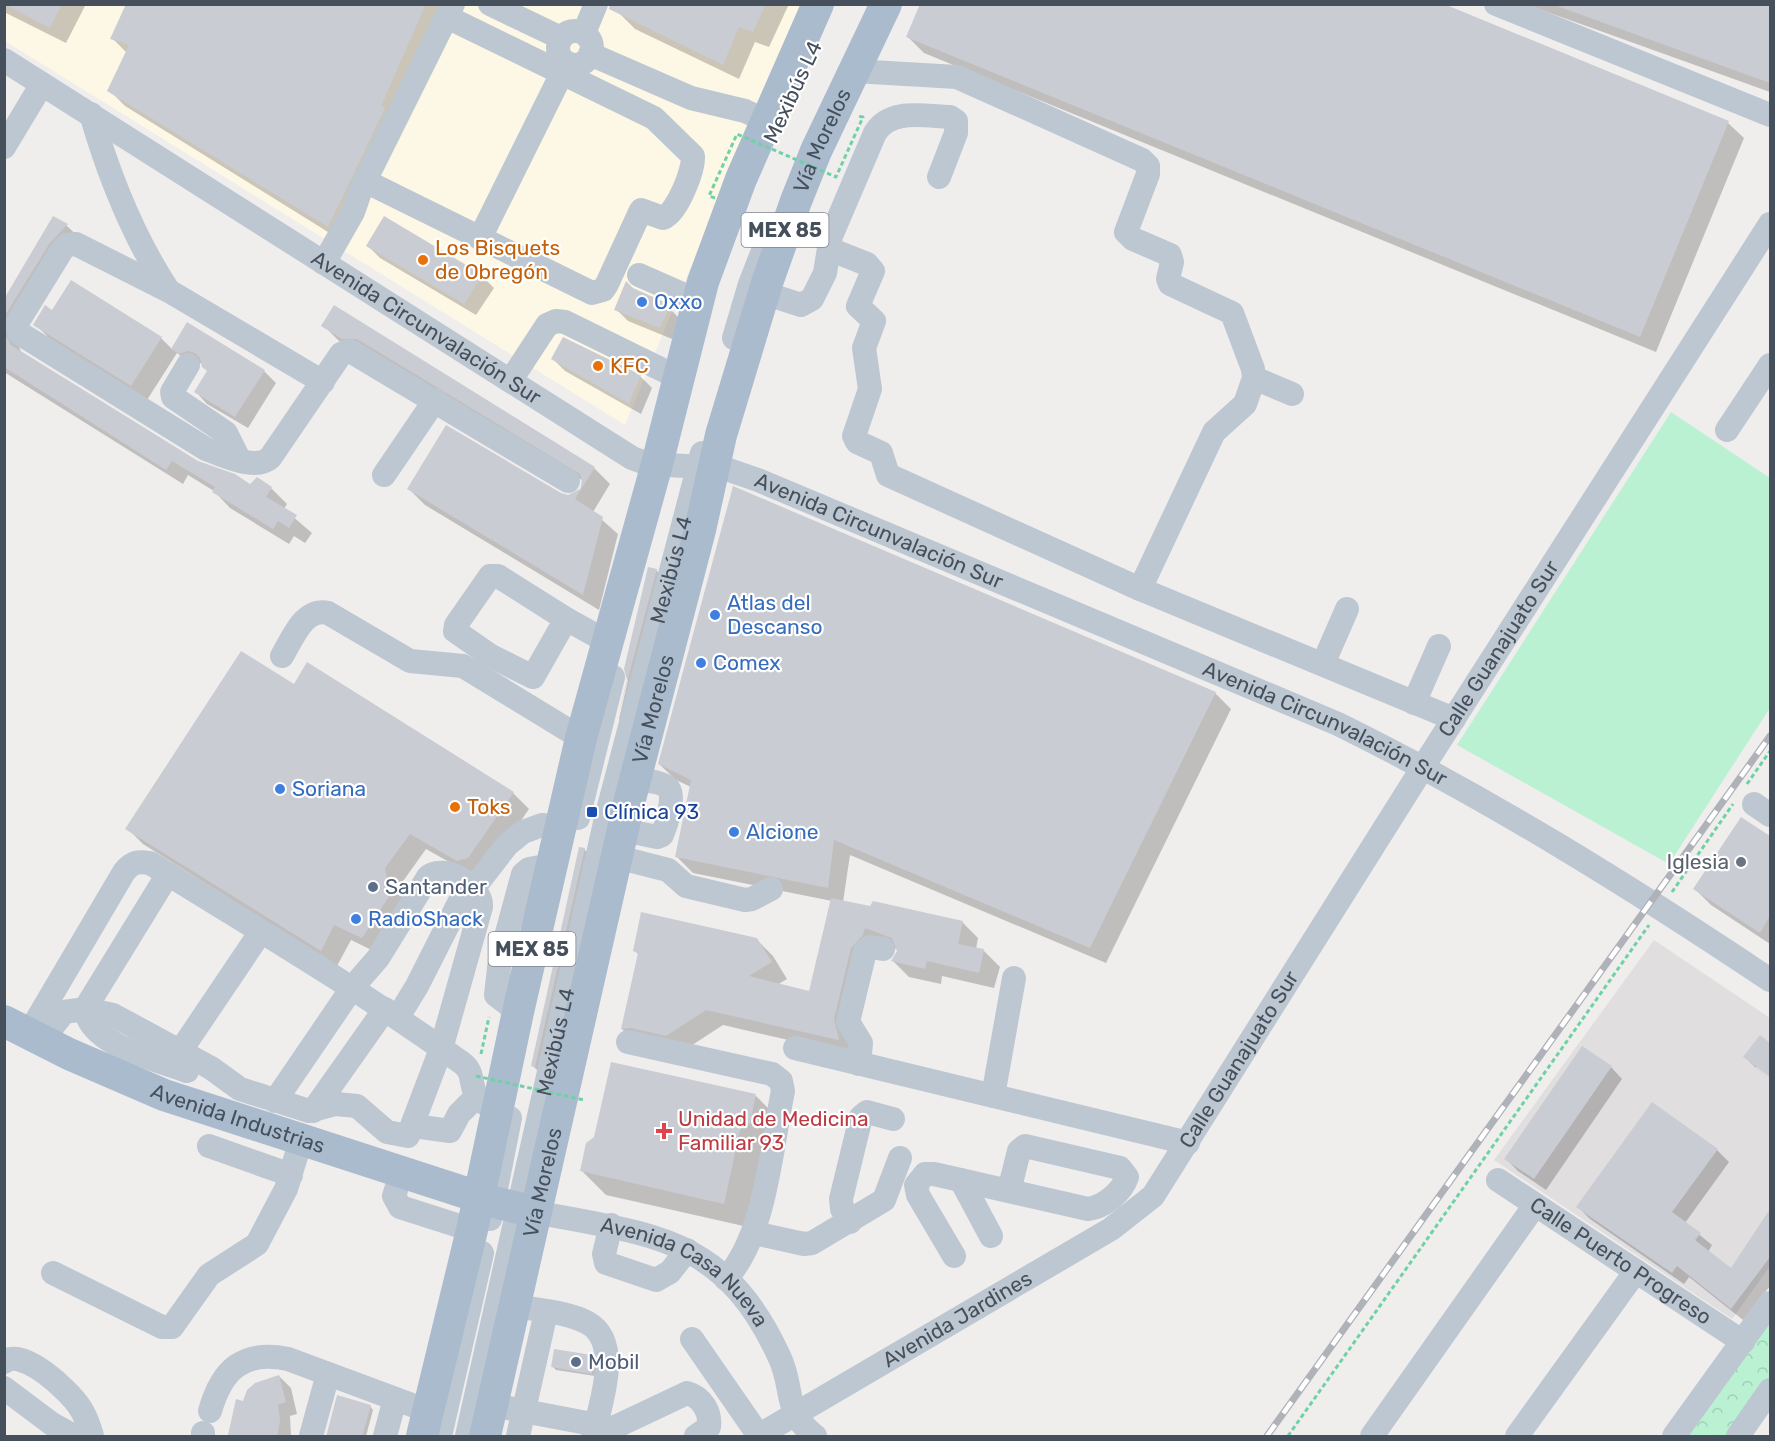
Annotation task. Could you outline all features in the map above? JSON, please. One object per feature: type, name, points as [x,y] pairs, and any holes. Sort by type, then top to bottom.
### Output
[{"type":"main road","name":"Vía Morelos","points":[[484,1437],[515,1306],[507,1205],[483,1095],[518,1012],[581,738],[606,641],[665,465],[679,378],[698,302],[723,224],[818,4]]},
{"type":"main road","name":"Vía Morelos","points":[[430,1428],[472,1230],[507,1205],[620,844],[698,541],[706,467],[721,435],[764,292],[816,151],[886,4]]},
{"type":"main road","name":"Avenida Industrias","points":[[25,1031],[125,1080],[236,1119],[507,1205]]},
{"type":"street","points":[[490,4],[578,42],[629,72],[708,102],[745,111],[766,121]]},
{"type":"street","points":[[480,238],[565,68],[583,63],[578,42],[597,4]]},
{"type":"street","name":"Mexibús L4","points":[[430,1428],[507,1205],[515,1095],[567,861],[665,465],[736,226],[781,114],[835,4]]},
{"type":"street","name":"Mexibús L4","points":[[467,1437],[507,1205],[607,814],[706,467],[750,284],[807,137],[869,4]]},
{"type":"street","points":[[1496,4],[1770,114]]},
{"type":"street","points":[[324,263],[353,212],[365,181],[450,11],[565,68],[659,120],[690,152],[693,165],[675,209],[663,218],[641,210],[607,284],[598,292],[584,290],[365,181]]},
{"type":"street","name":"Avenida Circunvalación Sur","points":[[4,60],[632,458],[665,465],[706,467],[736,472],[769,484],[1319,716],[1423,767],[1581,857],[1770,980]]},
{"type":"street","points":[[854,71],[957,77],[1145,162],[1148,174],[1126,232],[1133,239],[1170,255],[1172,262],[1168,279],[1170,284],[1232,313],[1253,369],[1254,378],[1245,404],[1214,432],[1140,589]]},
{"type":"street","points":[[4,147],[42,84]]},
{"type":"street","points":[[91,114],[117,195],[154,269],[169,291]]},
{"type":"street","points":[[764,292],[789,302],[808,303],[825,273],[831,236],[875,133],[884,122],[900,116],[953,118],[957,128],[939,177]]},
{"type":"street","name":"Calle Guanajuato Sur","points":[[1153,1196],[1423,767],[1770,224]]},
{"type":"street","points":[[322,382],[169,291],[81,245],[72,244],[62,250],[18,320],[19,333],[206,449],[239,459],[256,464],[270,458],[322,382],[341,354],[350,351],[435,399],[568,482]]},
{"type":"street","points":[[829,249],[867,264],[873,271],[858,306],[874,321],[864,348],[870,384],[855,433],[857,442],[881,453],[888,476],[1140,589],[1454,719]]},
{"type":"street","points":[[639,275],[698,302]]},
{"type":"street","points":[[511,380],[547,325],[556,321],[565,322],[679,378]]},
{"type":"street","points":[[188,365],[172,392],[173,397],[226,433],[239,459]]},
{"type":"street","points":[[1727,430],[1770,365]]},
{"type":"street","points":[[1254,378],[1292,394]]},
{"type":"street","points":[[384,475],[435,399]]},
{"type":"street","points":[[566,619],[533,677],[490,656],[455,631],[456,625],[490,576],[498,576],[606,641]]},
{"type":"street","points":[[1323,664],[1347,609]]},
{"type":"street","points":[[282,656],[307,616],[316,611],[328,613],[410,661],[463,666],[581,738]]},
{"type":"street","points":[[1414,703],[1439,646]]},
{"type":"street","points":[[314,1111],[398,1018],[417,986],[461,898],[474,886],[507,845],[523,832],[542,825],[560,827]]},
{"type":"street","points":[[620,844],[668,870],[686,886],[745,900],[771,889]]},
{"type":"street","points":[[25,1031],[129,866],[135,862],[150,863],[352,988],[468,1069],[483,1095],[459,1114],[450,1131],[414,1126]]},
{"type":"street","points":[[176,1059],[211,1068],[233,1085],[274,1101],[314,1111],[336,1104],[357,1106],[387,1132],[403,1137],[411,1134],[441,1049],[481,907],[481,897],[474,886],[444,872],[432,873],[378,958],[352,988],[274,1101]]},
{"type":"street","points":[[85,1009],[168,874]]},
{"type":"street","points":[[176,1059],[260,933]]},
{"type":"street","points":[[859,1064],[861,1043],[848,1022],[865,951],[870,947],[883,949]]},
{"type":"street","points":[[993,1096],[1014,978]]},
{"type":"street","points":[[25,1031],[64,1012],[85,1009],[114,1028],[176,1059],[216,1084],[233,1097],[237,1107],[236,1119]]},
{"type":"street","points":[[628,1042],[772,1074],[781,1081],[783,1091],[754,1233],[740,1262],[726,1279]]},
{"type":"street","points":[[795,1048],[1188,1143]]},
{"type":"street","points":[[850,1222],[842,1209],[840,1198],[861,1117],[867,1112],[893,1119]]},
{"type":"street","points":[[52,1273],[162,1327],[172,1327],[209,1275],[257,1244],[291,1175],[301,1140]]},
{"type":"street","points":[[209,1146],[291,1175]]},
{"type":"street","points":[[954,1256],[918,1195],[916,1185],[921,1177],[929,1174],[961,1180],[1009,1191],[1088,1209],[1096,1208],[1122,1188],[1127,1179],[1126,1172],[1022,1146],[1009,1191]]},
{"type":"street","points":[[754,1233],[808,1244],[850,1222],[885,1198],[900,1158]]},
{"type":"street","points":[[402,1171],[394,1196],[400,1207],[472,1230]]},
{"type":"street","points":[[961,1180],[991,1236]]},
{"type":"street","name":"Calle Puerto Progreso","points":[[1498,1180],[1743,1342]]},
{"type":"street","name":"Avenida Jardines","points":[[758,1436],[1110,1229],[1153,1196]]},
{"type":"street","points":[[1372,1437],[1535,1204]]},
{"type":"street","name":"Avenida Casa Nueva","points":[[507,1205],[648,1234],[687,1250],[726,1279],[753,1311],[779,1355],[787,1378],[794,1416]]},
{"type":"street","points":[[1096,1208],[1110,1229]]},
{"type":"street","points":[[611,1225],[604,1261],[610,1266],[651,1280],[666,1276],[687,1250]]},
{"type":"street","points":[[1517,1437],[1636,1271]]},
{"type":"street","points":[[1674,1437],[1770,1303]]},
{"type":"street","points":[[515,1306],[589,1324],[606,1347],[608,1363],[594,1432]]},
{"type":"street","points":[[518,1437],[546,1312]]},
{"type":"street","points":[[692,1339],[758,1436]]},
{"type":"street","points":[[205,1427],[222,1380],[241,1362],[255,1356],[288,1359],[395,1399],[430,1428]]},
{"type":"street","points":[[7,1360],[27,1361],[65,1389],[86,1417],[92,1437]]},
{"type":"street","points":[[311,1437],[328,1374]]},
{"type":"street","points":[[4,1388],[52,1424],[75,1437]]},
{"type":"street","points":[[1738,1437],[1770,1390]]},
{"type":"street","points":[[492,1405],[594,1432],[620,1427],[687,1392],[700,1400],[710,1418],[709,1427],[696,1437]]},
{"type":"street","points":[[385,1437],[395,1399]]},
{"type":"street","points":[[794,1416],[815,1437]]},
{"type":"path","points":[[715,198],[709,196],[736,134],[836,177],[862,117],[857,116]]},
{"type":"path","points":[[1288,1437],[1662,908],[1752,800],[1770,751]]},
{"type":"path","points":[[483,1095],[584,1100]]},
{"type":"shaded area","points":[[4,5],[800,5],[625,425],[5,41]]},
{"type":"shaded area","points":[[1654,940],[1770,1018],[1770,1266],[1732,1319],[1494,1160]]},
{"type":"green space","points":[[1671,412],[1770,478],[1770,708],[1669,864],[1457,745]]},
{"type":"green space","points":[[1770,1315],[1770,1384],[1733,1436],[1683,1436]]},
{"type":"building","points":[[4,4],[62,4],[50,28]]},
{"type":"building","points":[[126,4],[426,4],[381,106],[385,108],[328,227],[107,91],[129,45],[110,39]]},
{"type":"building","points":[[610,4],[766,4],[753,32],[739,27],[723,65],[609,9]]},
{"type":"building","points":[[920,4],[1444,4],[1729,121],[1640,337],[906,37]]},
{"type":"building","points":[[1557,4],[1770,4],[1770,83],[1557,6]]},
{"type":"building","points":[[53,216],[68,224],[50,243],[4,317],[4,299]]},
{"type":"building","points":[[384,216],[483,275],[464,304],[366,246]]},
{"type":"building","points":[[71,280],[162,337],[131,386],[33,325],[45,305],[52,310]]},
{"type":"building","points":[[626,281],[633,288],[669,304],[670,307],[660,328],[614,310]]},
{"type":"building","points":[[334,305],[595,467],[575,499],[603,517],[583,595],[407,489],[446,425],[561,493],[568,495],[580,489],[582,482],[580,474],[357,339],[342,339],[321,326]]},
{"type":"building","points":[[187,322],[265,370],[235,417],[194,392],[207,371],[202,367],[200,358],[195,353],[188,351],[179,354],[171,349]]},
{"type":"building","points":[[4,333],[11,345],[198,461],[235,474],[250,484],[257,477],[272,487],[266,497],[297,515],[289,528],[278,521],[273,529],[212,492],[215,487],[172,461],[166,470],[4,367]]},
{"type":"building","points":[[563,337],[641,375],[629,404],[551,359]]},
{"type":"building","points":[[733,486],[1216,692],[1090,948],[834,840],[828,888],[675,857],[691,780],[658,764]]},
{"type":"building","points":[[648,567],[657,569],[617,720],[627,680],[624,669]]},
{"type":"building","points":[[241,651],[294,684],[307,662],[514,792],[468,858],[457,861],[410,834],[385,868],[390,895],[362,938],[334,925],[321,951],[125,829]]},
{"type":"building","name":"Iglesia","points":[[1741,817],[1770,836],[1770,916],[1760,933],[1693,889]]},
{"type":"building","points":[[579,847],[585,848],[535,1067],[531,1066]]},
{"type":"building","points":[[831,898],[870,906],[873,901],[963,921],[958,944],[984,949],[979,973],[927,961],[925,969],[891,961],[897,951],[892,938],[865,928],[863,935],[851,948],[834,1019],[839,1040],[706,1010],[666,1036],[631,1028],[621,1029],[638,953],[633,951],[641,912],[757,938],[772,962],[749,976],[809,991]]},
{"type":"building","points":[[1760,1035],[1770,1043],[1770,1077],[1743,1057]]},
{"type":"building","points":[[1582,1046],[1612,1066],[1534,1179],[1504,1159]]},
{"type":"building","points":[[611,1062],[756,1094],[750,1123],[740,1130],[724,1204],[580,1171],[586,1143],[594,1137]]},
{"type":"building","points":[[1652,1102],[1718,1149],[1672,1212],[1701,1233],[1695,1240],[1731,1268],[1770,1209],[1770,1257],[1731,1309],[1677,1266],[1672,1273],[1576,1207]]},
{"type":"building","name":"Mobil","points":[[554,1349],[592,1355],[592,1374],[551,1367]]},
{"type":"building","points":[[279,1375],[286,1402],[278,1405],[280,1421],[277,1437],[228,1435],[236,1399],[243,1401],[247,1390],[255,1383]]},
{"type":"building","points":[[337,1395],[371,1405],[362,1437],[326,1437]]},
{"type":"railway","points":[[1267,1436],[1770,736]]},
{"type":"place","name":"Los Bisquets de Obregón","points":[[423,260]]},
{"type":"place","name":"Oxxo","points":[[642,302]]},
{"type":"place","name":"KFC","points":[[598,366]]},
{"type":"place","name":"Atlas del Descanso","points":[[715,615]]},
{"type":"place","name":"Comex","points":[[701,663]]},
{"type":"place","name":"Soriana","points":[[280,789]]},
{"type":"place","name":"Toks","points":[[455,807]]},
{"type":"place","name":"Clínica 93","points":[[592,812]]},
{"type":"place","name":"Alcione","points":[[734,832]]},
{"type":"place","name":"Iglesia","points":[[1741,862]]},
{"type":"place","name":"Santander","points":[[373,887]]},
{"type":"place","name":"RadioShack","points":[[356,919]]},
{"type":"place","name":"Unidad de Medicina Familiar 93","points":[[664,1131]]},
{"type":"place","name":"Mobil","points":[[576,1362]]}]
